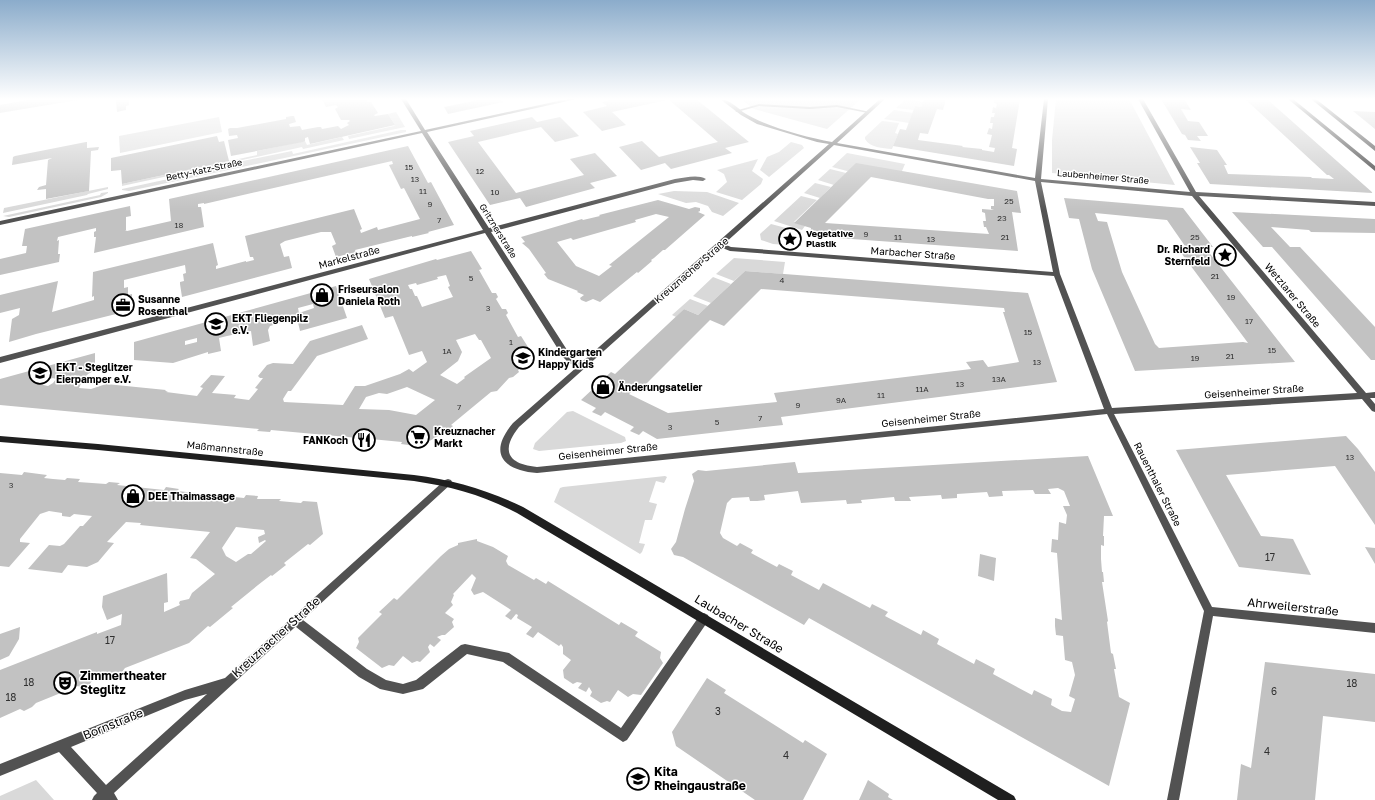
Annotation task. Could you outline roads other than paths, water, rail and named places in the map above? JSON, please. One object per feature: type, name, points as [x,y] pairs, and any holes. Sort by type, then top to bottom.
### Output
[{"type":"street","name":"Betty-Katz-Straße","points":[[0,223],[404,136]]},
{"type":"street","name":"Gritznerstraße","points":[[427,136],[566,355],[582,366]]},
{"type":"street","name":"Laubenheimer Straße","points":[[802,136],[832,145],[1038,180],[1194,194],[1375,204]]},
{"type":"street","name":"Kreuznacher Straße","points":[[504,445],[508,433],[516,425],[841,136]]},
{"type":"street","name":"Rauenthaler Straße","points":[[1042,136],[1038,180],[1057,274],[1109,411],[1209,611]]},
{"type":"street","name":"Wetzlarer Straße","points":[[1161,136],[1194,194],[1364,395],[1375,410]]},
{"type":"street","points":[[1335,136],[1375,169]]},
{"type":"street","points":[[1359,136],[1375,149]]},
{"type":"street","name":"Markelstraße","points":[[0,360],[675,181],[693,178],[703,179]]},
{"type":"street","name":"Marbacher Straße","points":[[720,245],[730,249],[1057,274]]},
{"type":"street","name":"Geisenheimer Straße","points":[[504,445],[504,454],[514,464],[525,469],[537,470],[1109,411],[1375,395]]},
{"type":"street","name":"Maßmannstraße","points":[[0,439],[106,447],[448,482]]},
{"type":"street","name":"Kreuznacher Straße","points":[[105,798],[295,620],[448,482]]},
{"type":"street","name":"Laubacher Straße","points":[[448,482],[484,492],[514,507],[1010,800]]},
{"type":"street","points":[[1173,800],[1209,611]]},
{"type":"street","name":"Ahrweilerstraße","points":[[1209,611],[1375,628]]},
{"type":"street","points":[[295,620],[363,673],[384,685],[403,689],[419,685],[465,649],[505,657],[623,736],[704,618]]},
{"type":"street","name":"Bornstraße","points":[[0,770],[185,695],[227,683]]},
{"type":"street","points":[[61,745],[105,798]]},
{"type":"place","name":"Vegetative Plastik","points":[[790,239]]},
{"type":"place","name":"Dr. Richard Sternfeld","points":[[1225,255]]},
{"type":"place","name":"Friseursalon Daniela Roth","points":[[322,295]]},
{"type":"place","name":"Susanne Rosenthal","points":[[123,305]]},
{"type":"place","name":"EKT Fliegenpilz e.V.","points":[[216,324]]},
{"type":"place","name":"Kindergarten Happy Kids","points":[[523,358]]},
{"type":"place","name":"EKT - Steglitzer Eierpamper e.V.","points":[[40,373]]},
{"type":"place","name":"Änderungsatelier","points":[[603,387]]},
{"type":"place","name":"Kreuznacher Markt","points":[[418,437]]},
{"type":"place","name":"FANKoch","points":[[364,440]]},
{"type":"place","name":"DEE Thaimassage","points":[[133,496]]},
{"type":"place","name":"Zimmertheater Steglitz","points":[[65,683]]},
{"type":"place","name":"Kita Rheingaustraße","points":[[638,779]]}]
